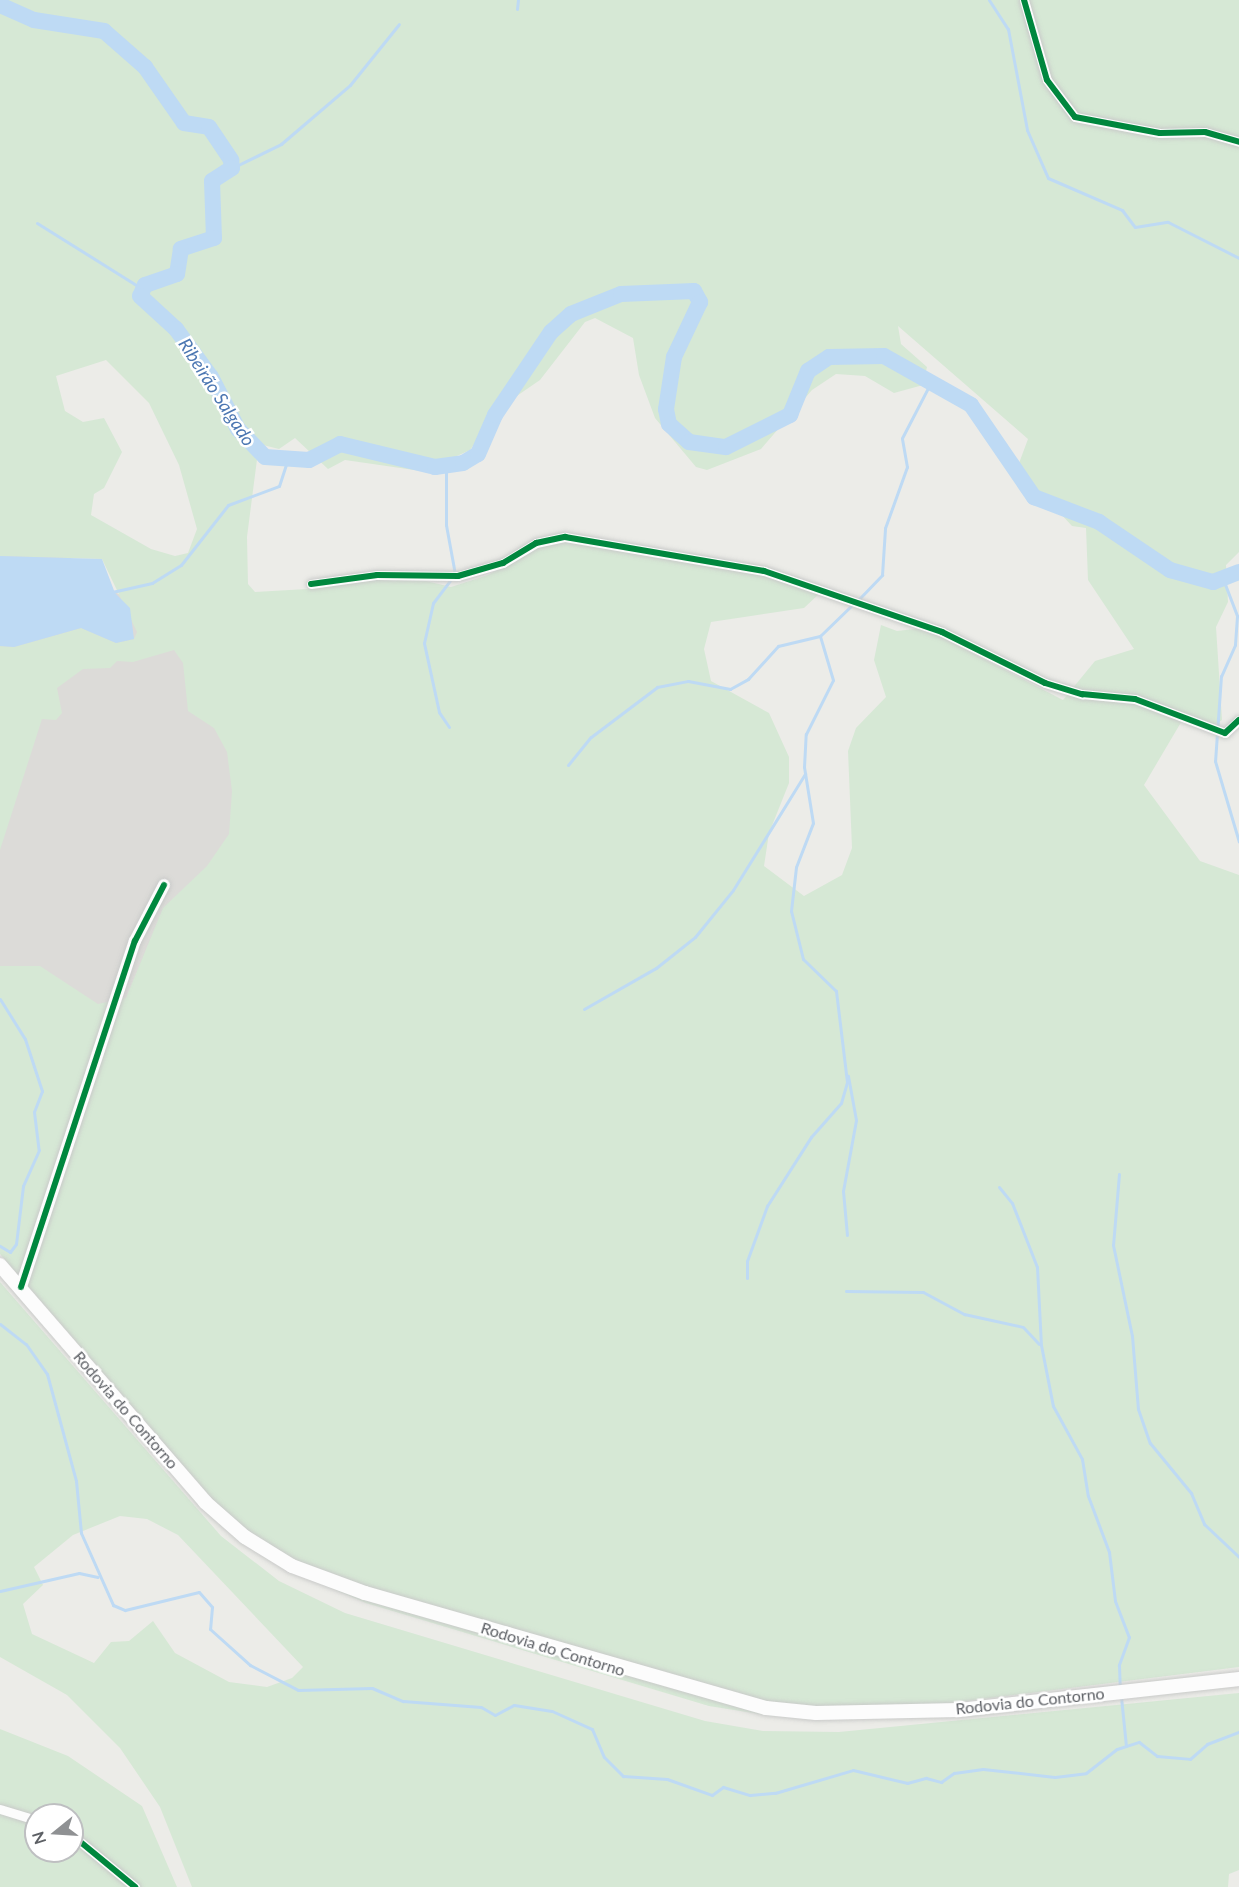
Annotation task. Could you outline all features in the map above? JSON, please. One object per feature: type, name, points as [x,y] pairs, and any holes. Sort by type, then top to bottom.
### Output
[{"type":"main road","name":"Rodovia do Contorno","points":[[0,1265],[221,1516],[291,1566],[365,1593],[713,1696],[776,1709],[959,1710],[1239,1679]]},
{"type":"street","points":[[1024,0],[1047,80],[1075,117],[1160,133],[1205,132],[1239,142]]},
{"type":"street","points":[[311,585],[377,575],[458,576],[503,563],[536,543],[565,537],[764,571],[942,632],[1045,683],[1082,694],[1135,699],[1225,733],[1239,720]]},
{"type":"street","points":[[21,1287],[135,941],[164,885]]},
{"type":"street","points":[[0,1809],[24,1816]]},
{"type":"street","points":[[84,1844],[122,1871],[135,1887]]},
{"type":"shaded area","points":[[0,506],[545,911],[0,1047]]},
{"type":"green space","points":[[0,0],[1239,0],[1239,552],[1226,565],[1228,602],[1216,627],[1222,720],[1206,730],[1183,719],[1144,785],[1200,861],[1239,875],[1239,1667],[853,1715],[771,1716],[709,1706],[366,1603],[319,1583],[264,1548],[221,1509],[0,1254],[0,966],[40,966],[98,1004],[126,998],[163,908],[207,866],[229,834],[232,791],[227,752],[214,728],[188,711],[183,663],[174,650],[133,662],[117,661],[110,668],[83,669],[57,688],[62,713],[56,720],[42,719],[0,850],[0,646],[14,647],[81,628],[116,643],[134,639],[137,632],[102,559],[0,556]],"holes":[[[595,318],[633,338],[639,375],[655,418],[696,467],[707,470],[761,449],[812,390],[836,374],[865,376],[894,393],[923,385],[927,367],[901,344],[898,326],[1028,439],[1015,474],[1021,492],[1047,499],[1072,526],[1086,528],[1088,580],[1134,649],[1095,661],[1063,700],[923,628],[897,631],[881,625],[874,660],[886,697],[856,728],[848,751],[852,848],[842,875],[804,896],[764,866],[769,833],[789,783],[789,757],[769,713],[711,681],[704,649],[711,622],[804,608],[820,593],[775,575],[580,538],[539,545],[488,575],[451,587],[418,579],[336,580],[307,589],[255,592],[248,584],[247,537],[259,444],[279,449],[295,438],[328,469],[345,460],[435,473],[446,461],[470,450],[502,406],[540,380],[585,322]],[[106,360],[149,403],[179,465],[197,529],[188,553],[175,556],[151,549],[91,515],[94,494],[104,488],[122,452],[104,418],[83,422],[65,411],[56,376]]]},
{"type":"green space","points":[[0,1282],[221,1536],[279,1581],[345,1613],[705,1721],[763,1731],[839,1732],[1239,1693],[1239,1870],[1229,1874],[1228,1887],[192,1887],[160,1807],[120,1748],[67,1695],[0,1657]],"holes":[[[120,1516],[147,1519],[178,1535],[303,1667],[292,1678],[267,1687],[229,1682],[175,1653],[153,1621],[129,1641],[111,1642],[94,1663],[32,1634],[23,1604],[43,1585],[34,1567],[73,1535]]]},
{"type":"green space","points":[[0,1729],[68,1756],[142,1806],[177,1887],[0,1887]]},
{"type":"water","points":[[0,556],[102,559],[115,593],[130,608],[134,639],[116,643],[81,628],[14,647],[0,646]]},
{"type":"waterway","points":[[517,9],[518,0]]},
{"type":"waterway","points":[[989,0],[1008,29],[1027,130],[1048,178],[1122,210],[1135,227],[1168,222],[1239,258]]},
{"type":"waterway","name":"Ribeirão Salgado","points":[[0,5],[34,20],[104,31],[145,67],[184,123],[209,127],[231,160],[232,168],[212,181],[214,238],[181,249],[177,274],[145,285],[140,296],[176,329],[211,377],[238,429],[265,457],[309,460],[340,444],[435,467],[463,463],[478,454],[495,415],[551,332],[571,314],[621,294],[694,291],[700,302],[674,357],[666,409],[669,424],[689,442],[726,447],[790,415],[808,371],[829,357],[884,356],[971,405],[1034,497],[1099,522],[1170,570],[1213,582],[1239,572]]},
{"type":"waterway","points":[[232,168],[281,144],[350,85],[399,24]]},
{"type":"waterway","points":[[37,223],[141,288]]},
{"type":"waterway","points":[[858,600],[882,575],[885,528],[907,467],[902,438],[930,384]]},
{"type":"waterway","points":[[112,592],[152,583],[181,565],[228,505],[279,486],[287,461]]},
{"type":"waterway","points":[[446,467],[446,525],[455,574]]},
{"type":"waterway","points":[[449,727],[439,712],[424,643],[433,603],[451,579]]},
{"type":"waterway","points":[[1223,579],[1237,616],[1235,645],[1221,676],[1215,761],[1239,842]]},
{"type":"waterway","points":[[820,636],[853,604]]},
{"type":"waterway","points":[[568,765],[591,737],[657,687],[688,681],[730,689],[748,679],[778,646],[820,636]]},
{"type":"waterway","points":[[747,1278],[747,1261],[767,1206],[811,1137],[841,1103],[847,1082],[836,991],[803,959],[791,911],[796,867],[813,823],[804,767],[806,734],[833,680],[820,636]]},
{"type":"waterway","points":[[584,1009],[656,968],[695,937],[733,890],[805,774]]},
{"type":"waterway","points":[[0,999],[25,1039],[42,1091],[34,1112],[39,1150],[23,1186],[16,1244],[10,1252],[0,1246]]},
{"type":"waterway","points":[[847,1235],[843,1191],[856,1120],[848,1076]]},
{"type":"waterway","points":[[1119,1174],[1113,1245],[1132,1336],[1138,1409],[1150,1443],[1191,1493],[1204,1524],[1239,1557]]},
{"type":"waterway","points":[[999,1187],[1012,1203],[1037,1267],[1041,1345],[1053,1406],[1082,1459],[1088,1496],[1109,1552],[1115,1601],[1129,1637],[1119,1665],[1120,1688]]},
{"type":"waterway","points":[[846,1291],[923,1292],[964,1314],[1023,1327],[1039,1344]]},
{"type":"waterway","points":[[0,1324],[26,1344],[47,1374],[76,1481],[81,1533],[113,1605],[125,1610],[199,1592],[212,1607],[210,1629],[250,1665],[298,1690],[372,1688],[403,1701],[481,1707],[495,1715],[514,1705],[552,1711],[592,1729],[604,1757],[623,1776],[667,1779],[712,1795],[723,1787],[750,1795],[775,1793],[853,1770],[907,1783],[926,1778],[941,1782],[954,1773],[983,1769],[1055,1777],[1086,1773],[1117,1749],[1139,1742],[1157,1756],[1190,1759],[1207,1744],[1239,1732]]},
{"type":"waterway","points":[[0,1591],[79,1573],[98,1577]]},
{"type":"waterway","points":[[1121,1697],[1126,1746]]},
{"type":"cycle path","points":[[1024,0],[1047,80],[1075,117],[1160,133],[1205,132],[1239,142]]},
{"type":"cycle path","points":[[311,584],[377,575],[458,576],[503,563],[536,543],[565,537],[764,571],[942,632],[1045,683],[1082,694],[1135,699],[1225,733],[1239,720]]},
{"type":"cycle path","points":[[21,1287],[135,941],[164,885]]},
{"type":"cycle path","points":[[84,1845],[135,1887]]}]
